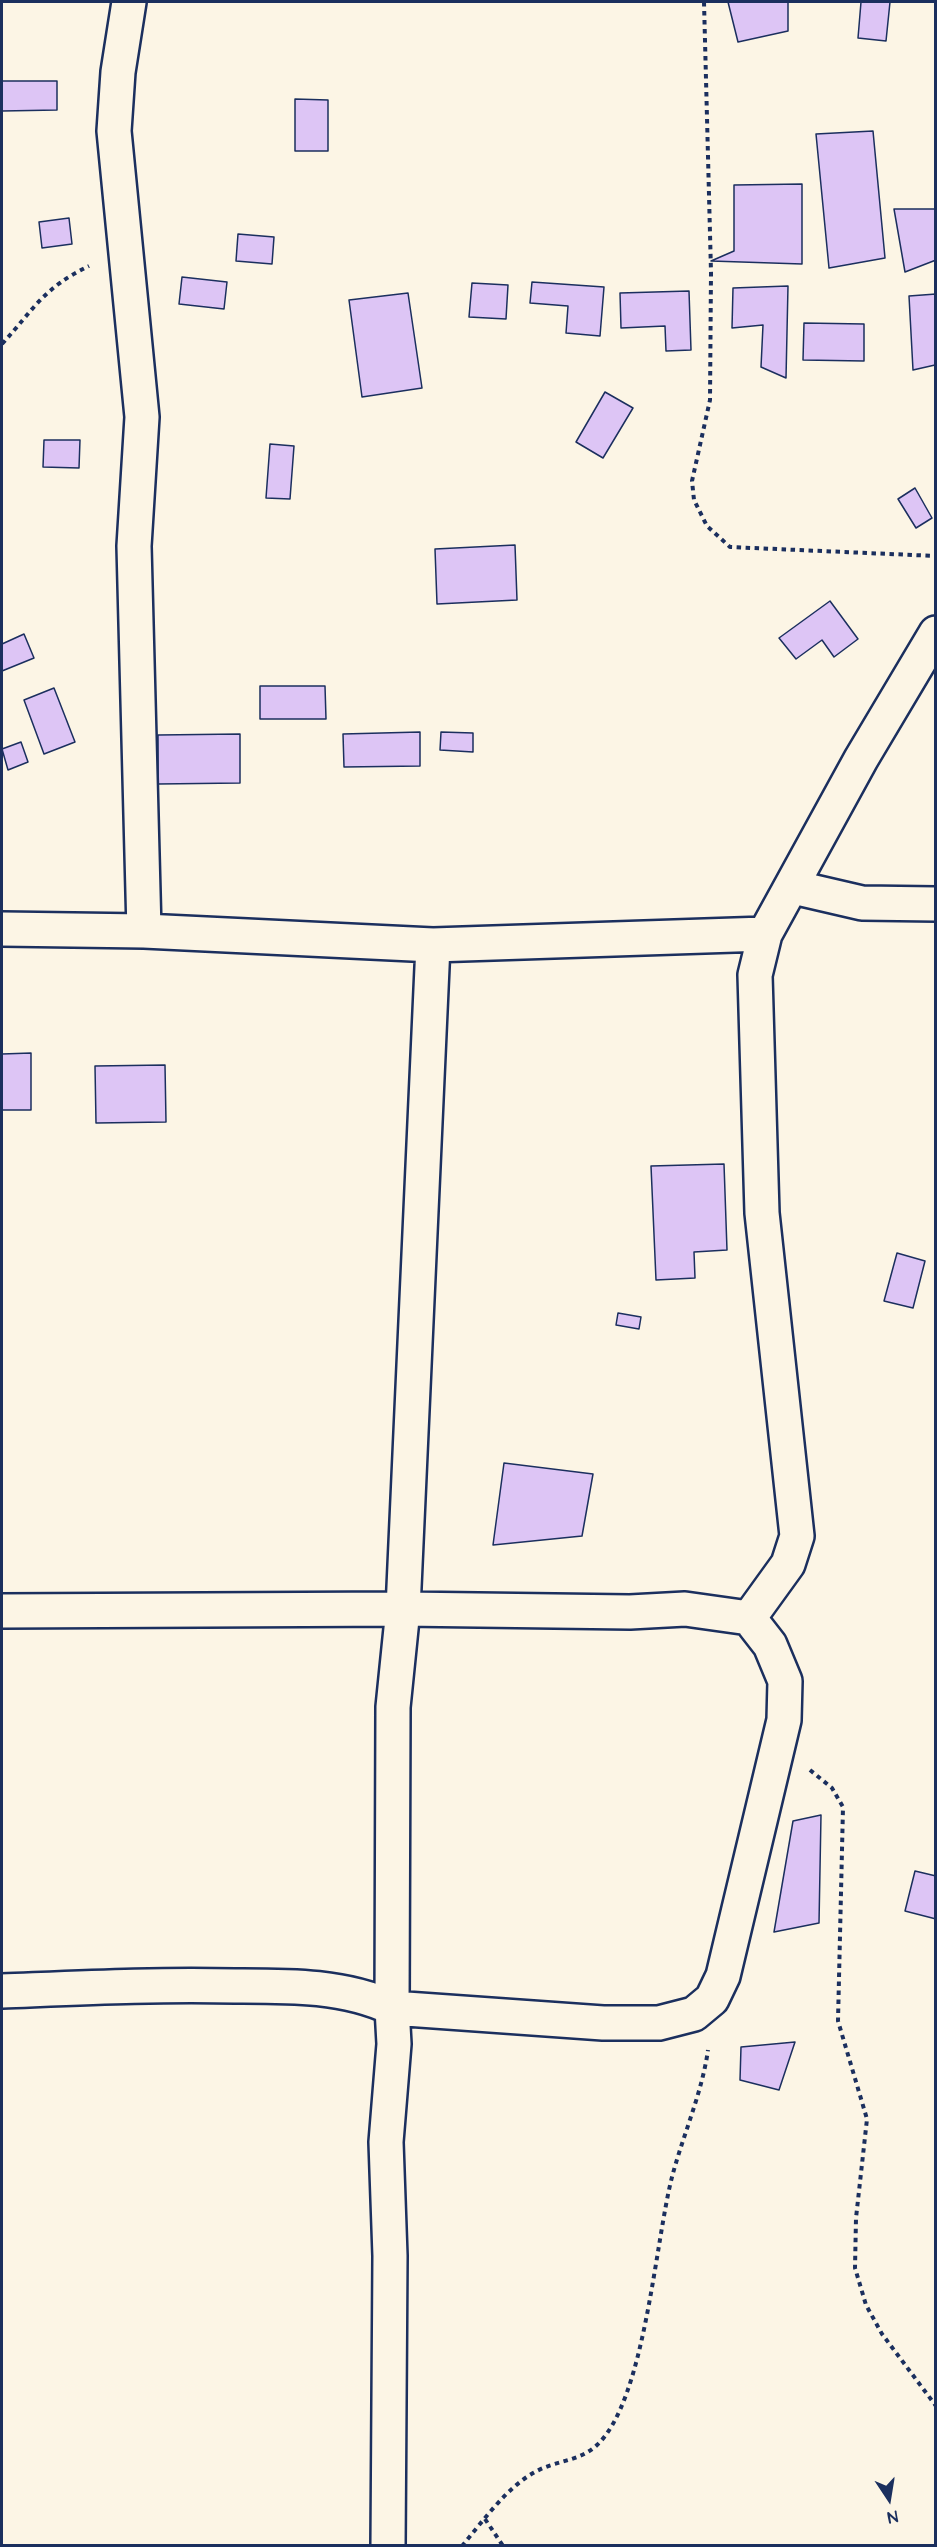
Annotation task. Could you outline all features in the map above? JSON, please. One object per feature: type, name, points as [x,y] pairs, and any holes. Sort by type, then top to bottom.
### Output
[{"type":"street","points":[[129,2],[118,72],[114,131],[142,417],[134,546],[144,931]]},
{"type":"street","points":[[749,1618],[788,1564],[797,1536],[762,1213],[755,975],[765,934],[793,887],[861,759],[936,633]]},
{"type":"street","points":[[793,887],[862,903],[936,904]]},
{"type":"street","points":[[2,929],[144,931],[433,945],[765,934]]},
{"type":"street","points":[[388,2546],[390,2256],[386,2142],[394,2044],[392,2008],[393,1707],[403,1609],[433,945]]},
{"type":"street","points":[[2,1611],[403,1609],[630,1612],[685,1609],[749,1618],[770,1646],[785,1681],[784,1720],[779,1746],[762,1807],[723,1976],[712,1999],[694,2014],[659,2023],[603,2023],[392,2008],[351,1994],[294,1987],[195,1985],[2,1991]]},
{"type":"path","points":[[704,2],[711,261],[710,400],[692,481],[694,500],[707,526],[730,547],[936,556]]},
{"type":"path","points":[[2,344],[56,284],[125,250]]},
{"type":"path","points":[[779,1746],[832,1788],[843,1807],[838,2021],[867,2119],[855,2218],[855,2268],[866,2305],[882,2334],[936,2406]]},
{"type":"path","points":[[462,2546],[519,2483],[535,2472],[580,2458],[597,2445],[611,2428],[625,2399],[644,2323],[672,2179],[706,2061],[709,2036],[705,2005]]},
{"type":"path","points":[[485,2519],[503,2546]]},
{"type":"building","points":[[728,2],[788,2],[788,31],[738,42]]},
{"type":"building","points":[[861,2],[890,2],[886,41],[858,38]]},
{"type":"building","points":[[2,81],[57,81],[57,110],[2,111]]},
{"type":"building","points":[[295,99],[328,100],[328,151],[295,151]]},
{"type":"building","points":[[873,131],[885,258],[829,268],[816,134]]},
{"type":"building","points":[[802,184],[802,264],[711,261],[734,251],[734,185]]},
{"type":"building","points":[[894,209],[936,209],[936,260],[905,272]]},
{"type":"building","points":[[69,218],[72,244],[42,248],[39,222]]},
{"type":"building","points":[[238,234],[274,237],[272,264],[236,261]]},
{"type":"building","points":[[182,277],[227,282],[224,309],[179,304]]},
{"type":"building","points":[[532,282],[604,287],[600,336],[566,333],[568,306],[530,303]]},
{"type":"building","points":[[472,283],[508,285],[506,319],[469,317]]},
{"type":"building","points":[[788,286],[786,378],[761,367],[763,325],[732,328],[733,288]]},
{"type":"building","points":[[689,291],[691,350],[666,351],[665,326],[621,328],[620,293]]},
{"type":"building","points":[[408,293],[422,388],[362,397],[349,300]]},
{"type":"building","points":[[936,294],[935,365],[913,370],[909,296]]},
{"type":"building","points":[[804,323],[864,324],[864,361],[803,360]]},
{"type":"building","points":[[605,392],[633,408],[603,458],[576,442]]},
{"type":"building","points":[[44,440],[80,440],[79,468],[43,467]]},
{"type":"building","points":[[270,444],[294,446],[290,499],[266,498]]},
{"type":"building","points":[[915,488],[932,518],[916,528],[898,499]]},
{"type":"building","points":[[515,545],[517,600],[437,604],[435,549]]},
{"type":"building","points":[[830,601],[858,639],[834,657],[822,640],[796,659],[779,638]]},
{"type":"building","points":[[24,634],[34,658],[2,671],[2,644]]},
{"type":"building","points":[[260,686],[325,686],[326,719],[260,719]]},
{"type":"building","points":[[54,688],[75,742],[44,754],[24,700]]},
{"type":"building","points":[[420,732],[420,766],[344,767],[343,734]]},
{"type":"building","points":[[441,732],[473,733],[473,752],[440,750]]},
{"type":"building","points":[[240,734],[240,783],[158,784],[158,735]]},
{"type":"building","points":[[21,742],[28,762],[8,770],[2,749]]},
{"type":"building","points":[[31,1053],[31,1110],[2,1110],[2,1054]]},
{"type":"building","points":[[165,1065],[166,1122],[96,1123],[95,1066]]},
{"type":"building","points":[[724,1164],[727,1250],[694,1252],[695,1278],[656,1280],[651,1166]]},
{"type":"building","points":[[897,1253],[925,1261],[913,1308],[884,1301]]},
{"type":"building","points":[[618,1313],[641,1317],[639,1329],[616,1325]]},
{"type":"building","points":[[504,1463],[593,1474],[582,1536],[493,1545]]},
{"type":"building","points":[[821,1815],[819,1923],[774,1932],[793,1821]]},
{"type":"building","points":[[915,1871],[936,1876],[936,1919],[905,1911]]},
{"type":"building","points":[[795,2042],[779,2090],[740,2080],[741,2047]]}]
